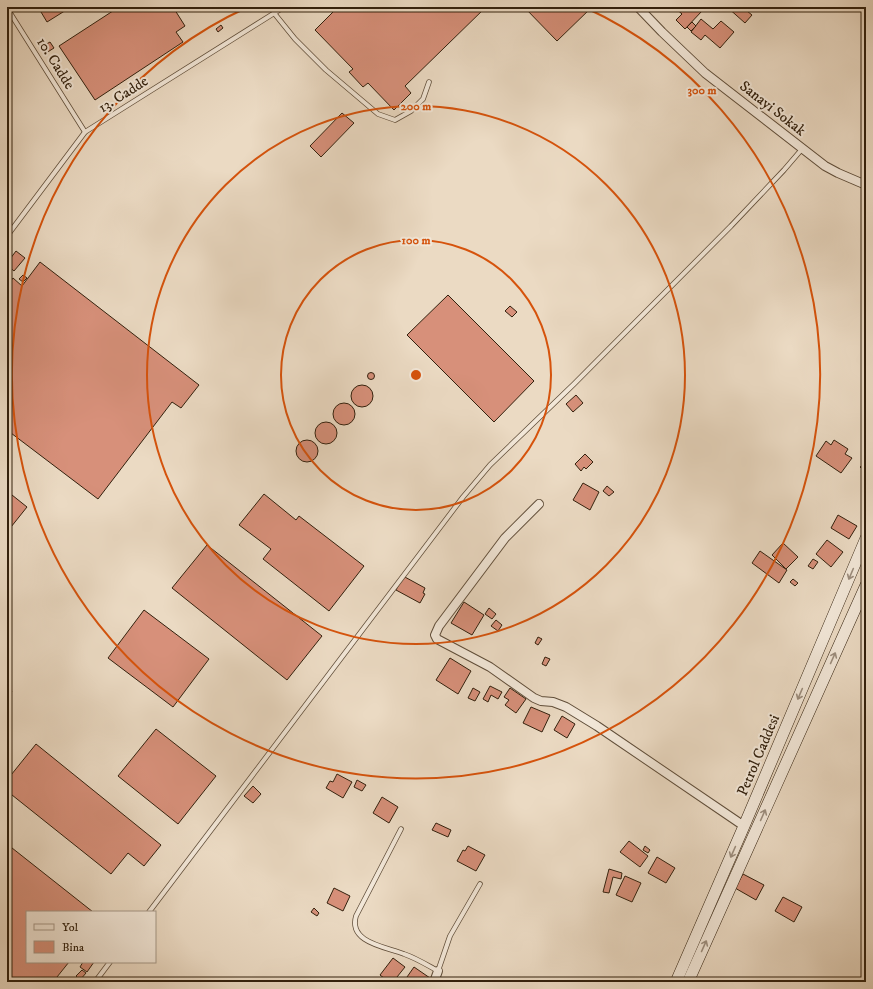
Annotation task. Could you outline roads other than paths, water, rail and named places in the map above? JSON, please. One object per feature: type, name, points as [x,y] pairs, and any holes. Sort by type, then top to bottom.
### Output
[{"type":"main road","name":"Petrol Caddesi","points":[[676,982],[866,538]]},
{"type":"main road","name":"Petrol Caddesi","points":[[688,982],[866,585]]},
{"type":"street","name":"Sanayi Sokak","points":[[638,7],[705,73],[802,149],[838,173],[866,185]]},
{"type":"street","points":[[539,504],[505,538],[439,626],[435,635],[437,638],[490,668],[534,698],[541,701],[553,702],[566,707],[744,826]]},
{"type":"street","points":[[434,982],[438,971]]},
{"type":"lane","name":"13. Cadde","points":[[7,236],[85,132],[284,7]]},
{"type":"lane","name":"10. Cadde","points":[[7,8],[85,132]]},
{"type":"lane","points":[[274,13],[295,39],[326,70],[378,114],[396,120],[412,111],[423,99],[429,82]]},
{"type":"lane","points":[[150,911],[490,465],[574,384],[731,226],[802,149]]},
{"type":"lane","points":[[401,829],[356,916],[355,926],[359,934],[372,943],[412,957],[438,971],[450,936],[480,884]]},
{"type":"lane","points":[[95,982],[109,963]]}]
